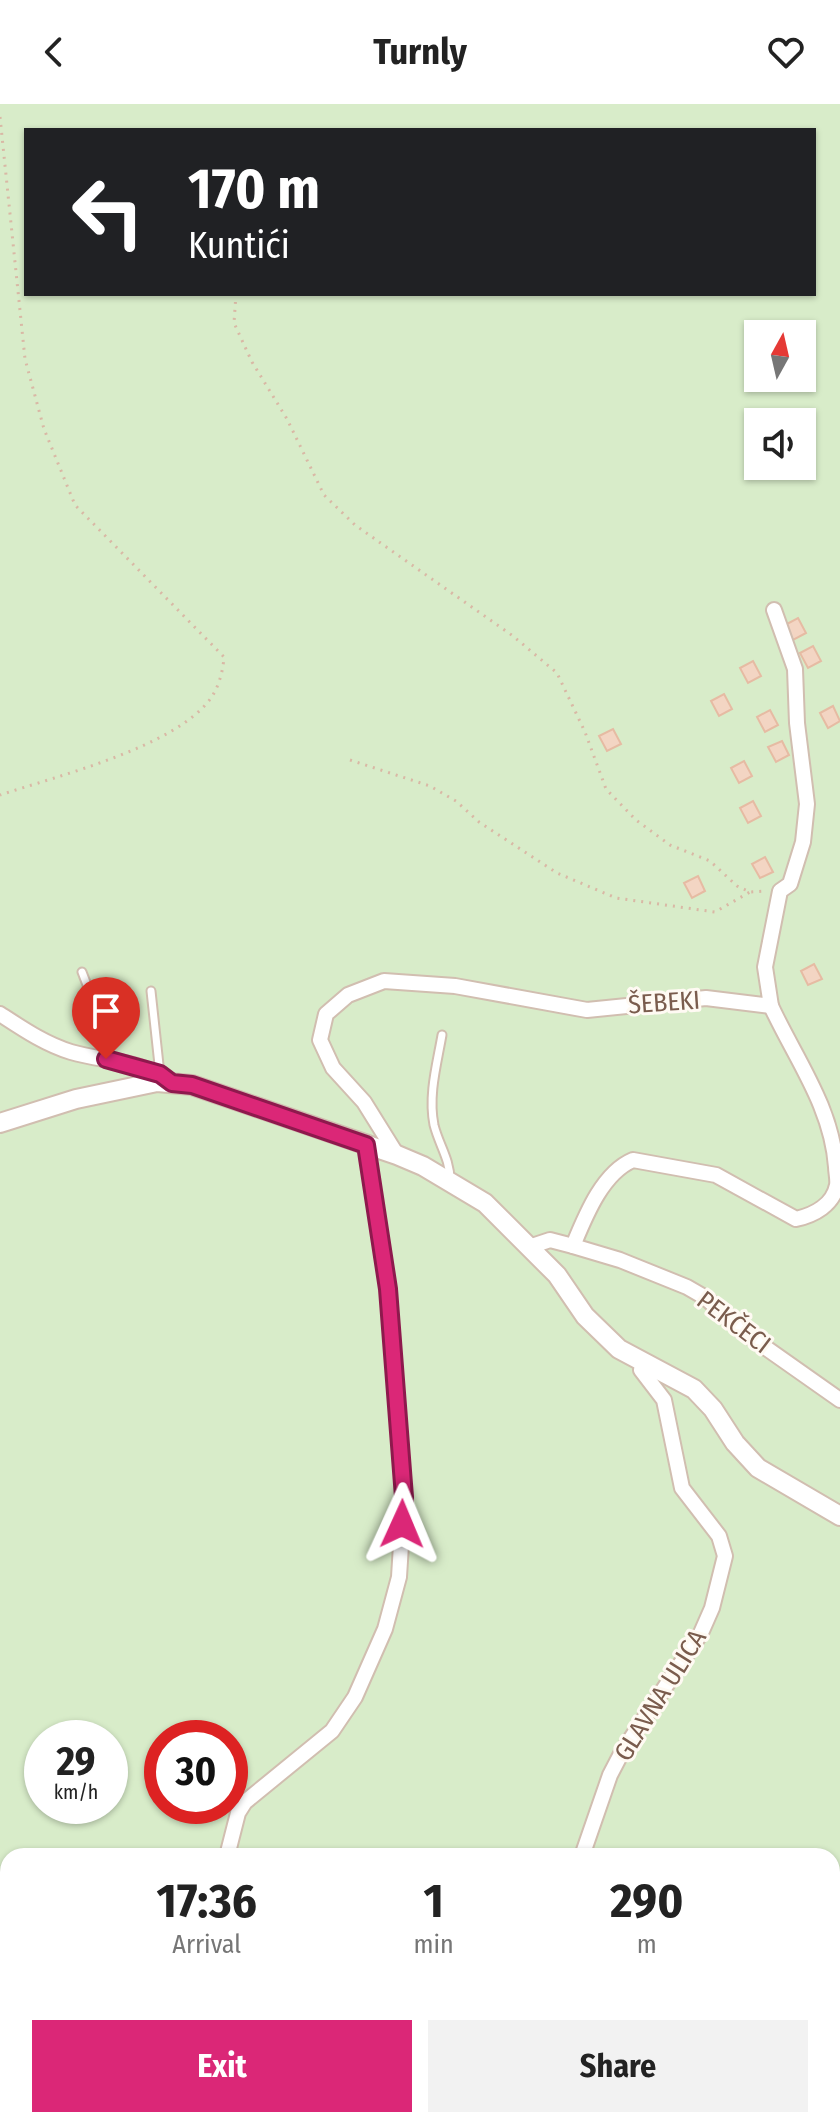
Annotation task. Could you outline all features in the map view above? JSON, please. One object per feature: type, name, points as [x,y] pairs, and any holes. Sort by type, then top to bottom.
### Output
[{"type":"street","points":[[573,1246],[607,1182],[614,1172],[633,1160],[716,1175],[796,1219],[827,1206],[837,1186],[835,1152],[814,1087],[771,1006],[765,967],[780,891],[790,884],[803,842],[807,804],[797,723],[795,669],[774,610]]},
{"type":"street","name":"ŠEBEKI","points":[[397,1155],[364,1102],[333,1068],[320,1040],[326,1014],[348,995],[384,981],[455,986],[587,1010],[706,998],[771,1006]]},
{"type":"street","points":[[0,1014],[49,1044],[166,1078]]},
{"type":"street","name":"GLAVNA ULICA","points":[[0,1123],[76,1099],[166,1078],[423,1166],[485,1203],[557,1275],[585,1316],[619,1349],[694,1389],[758,1468],[840,1516]]},
{"type":"street","points":[[229,1848],[238,1813],[245,1802],[332,1731],[343,1718],[385,1629],[399,1577],[404,1497],[398,1405],[388,1289],[366,1145]]},
{"type":"street","name":"PEKČECI","points":[[529,1247],[550,1240],[620,1260],[687,1287],[706,1298],[742,1331],[840,1400]]},
{"type":"street","name":"GLAVNA ULICA","points":[[585,1848],[610,1775],[622,1752],[701,1633],[712,1608],[725,1556],[719,1536],[682,1488],[664,1400],[641,1370],[643,1363]]},
{"type":"lane","points":[[82,972],[104,1029],[106,1059]]},
{"type":"lane","points":[[151,991],[166,1078]]},
{"type":"lane","points":[[442,1035],[433,1090],[434,1121],[450,1164],[449,1182]]},
{"type":"path","points":[[0,117],[25,359],[44,429],[75,505],[224,657],[223,671],[211,698],[182,725],[125,753],[0,795]]},
{"type":"path","points":[[236,296],[234,323],[252,362],[287,419],[324,495],[355,525],[513,636],[557,673],[585,732],[606,789],[648,829],[670,845],[710,861],[737,886],[750,892],[780,891]]},
{"type":"path","points":[[350,760],[430,786],[557,873],[616,898],[715,912],[750,892]]},
{"type":"green space","points":[[0,104],[840,104],[840,1848],[0,1848]]},
{"type":"building","points":[[798,618],[806,633],[793,640],[785,625]]},
{"type":"building","points":[[813,646],[821,661],[808,668],[800,653]]},
{"type":"building","points":[[753,661],[761,676],[748,683],[740,668]]},
{"type":"building","points":[[724,694],[732,709],[719,716],[711,701]]},
{"type":"building","points":[[833,706],[840,721],[828,728],[820,713]]},
{"type":"building","points":[[770,710],[778,725],[765,732],[757,717]]},
{"type":"building","points":[[613,729],[621,744],[607,751],[599,736]]},
{"type":"building","points":[[782,741],[789,755],[776,762],[768,747]]},
{"type":"building","points":[[744,761],[752,776],[739,783],[731,768]]},
{"type":"building","points":[[753,801],[761,816],[748,823],[740,808]]},
{"type":"building","points":[[765,857],[773,872],[760,878],[752,864]]},
{"type":"building","points":[[698,876],[705,891],[692,898],[684,883]]},
{"type":"building","points":[[814,964],[822,979],[808,985],[801,971]]},
{"type":"route","points":[[106,1059],[160,1074],[172,1083],[192,1085],[366,1145],[388,1289],[404,1497],[402,1524]]}]
